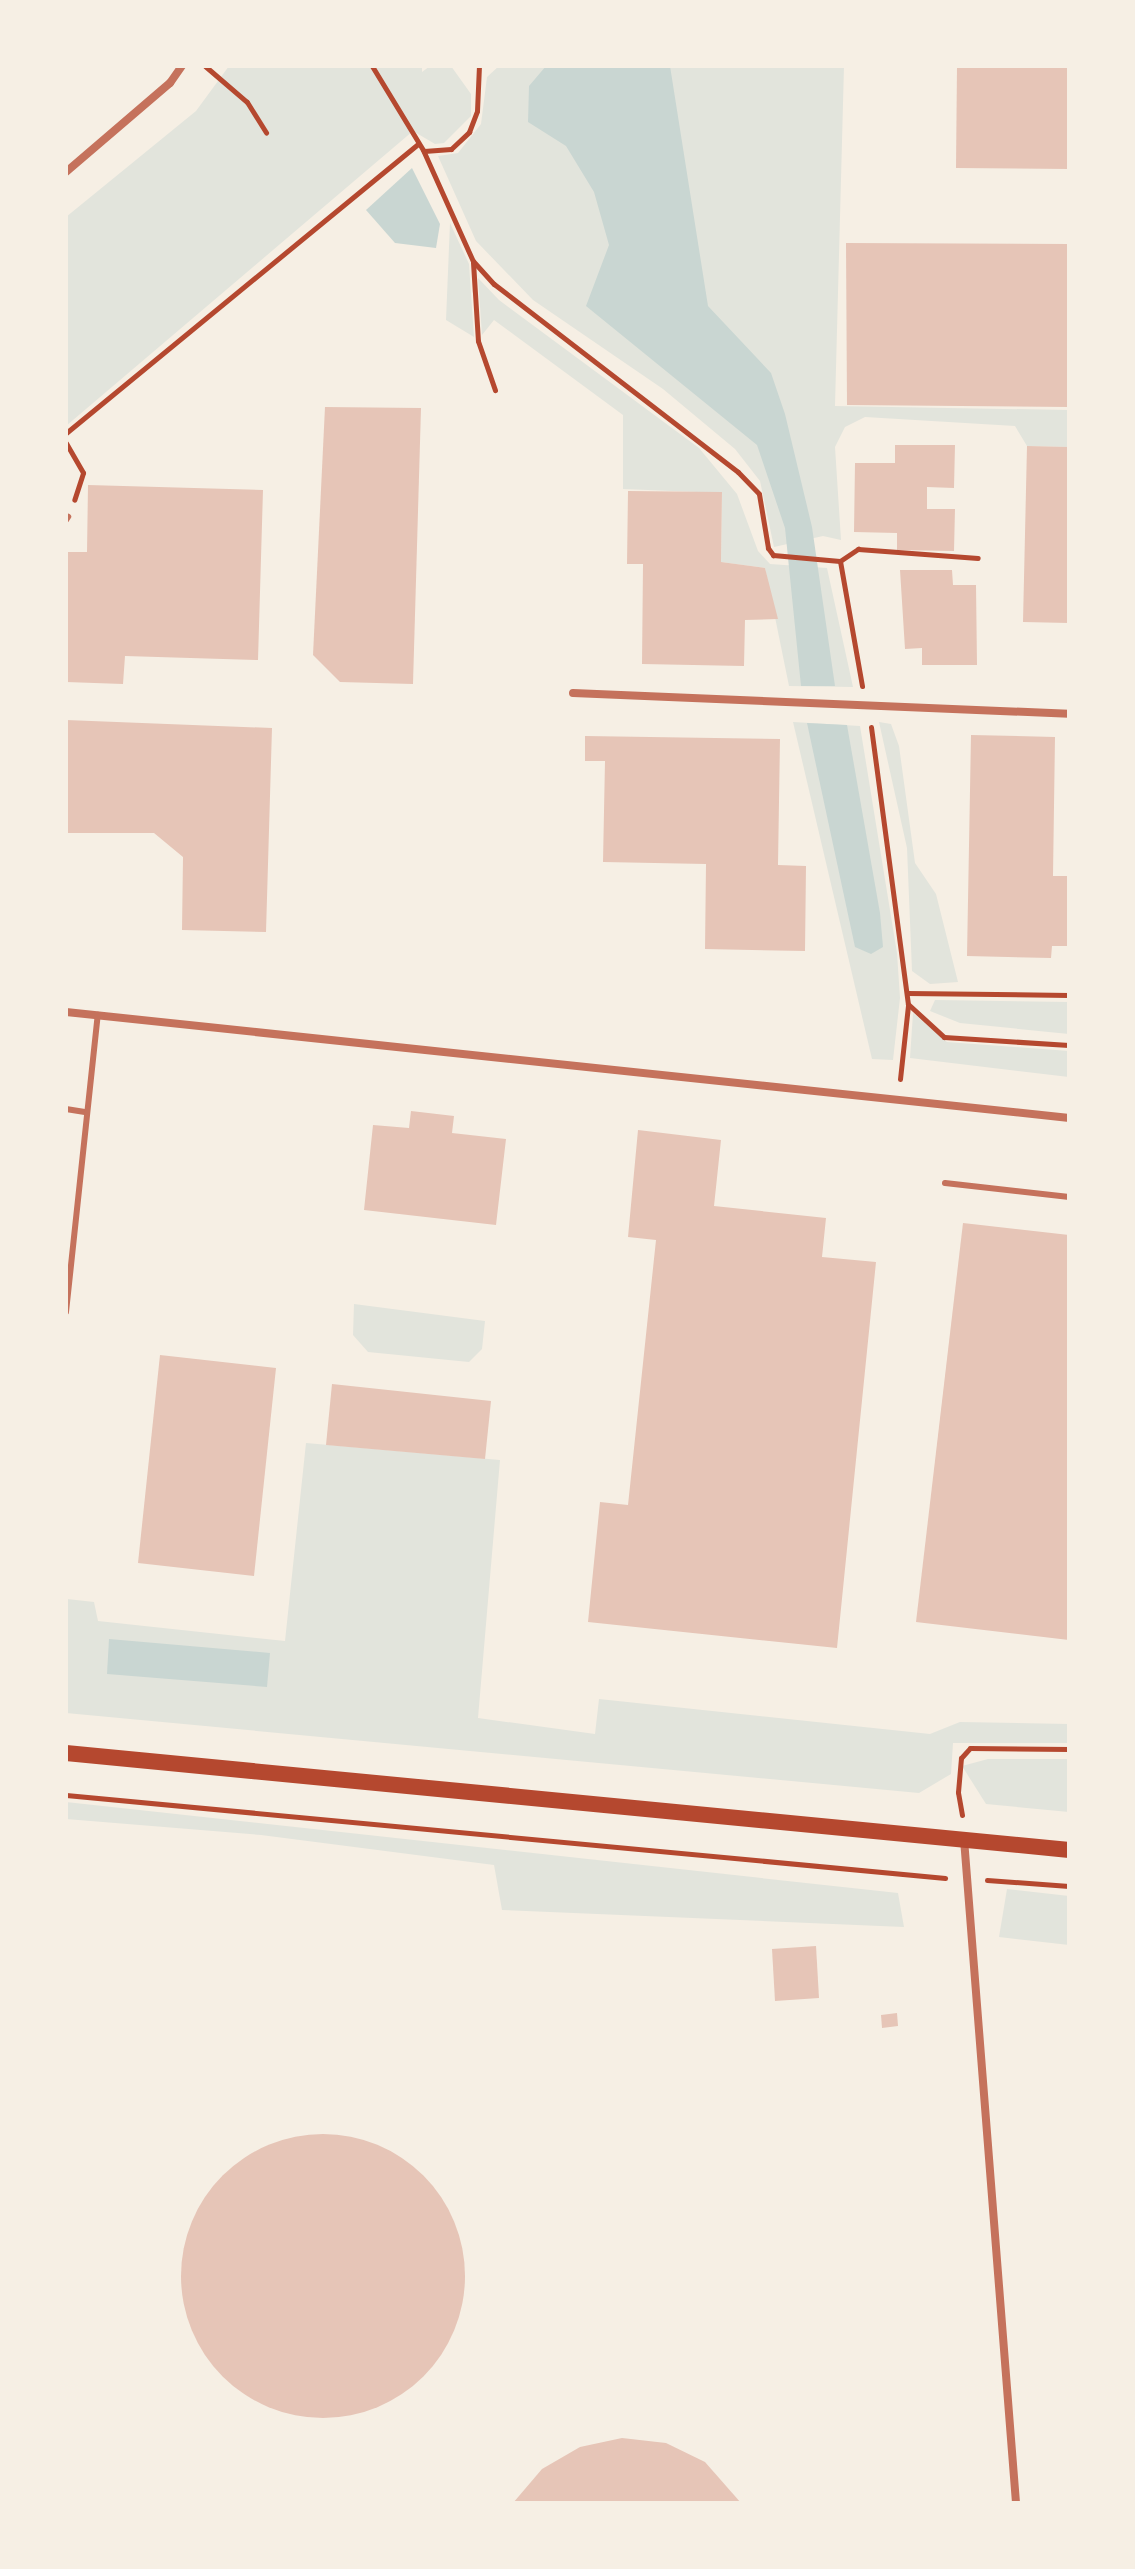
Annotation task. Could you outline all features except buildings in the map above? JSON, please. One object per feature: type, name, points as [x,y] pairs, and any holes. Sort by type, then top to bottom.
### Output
[{"type":"main road","points":[[66,1753],[1069,1850]]},
{"type":"street","points":[[66,172],[170,83],[182,66]]},
{"type":"street","points":[[573,693],[867,709],[1069,714]]},
{"type":"street","points":[[66,1012],[1069,1118]]},
{"type":"street","points":[[964,1839],[1016,2503]]},
{"type":"lane","points":[[66,1312],[70,1226],[98,1015]]},
{"type":"lane","points":[[66,1109],[85,1112]]},
{"type":"lane","points":[[945,1183],[1069,1197]]},
{"type":"path","points":[[205,66],[247,102],[266,133]]},
{"type":"path","points":[[372,66],[423,150],[473,261],[494,284],[704,442],[759,494],[768,548],[781,559],[840,561],[858,549],[978,558]]},
{"type":"path","points":[[423,150],[451,149],[469,132],[477,111],[479,66]]},
{"type":"path","points":[[66,433],[418,144]]},
{"type":"path","points":[[473,261],[478,341],[495,390]]},
{"type":"path","points":[[66,443],[83,473],[67,518]]},
{"type":"path","points":[[840,561],[867,709],[907,993],[901,1072]]},
{"type":"path","points":[[907,993],[1069,995]]},
{"type":"path","points":[[908,1004],[944,1037],[1069,1045]]},
{"type":"path","points":[[964,1839],[958,1792],[961,1758],[970,1748],[1069,1749]]},
{"type":"path","points":[[66,1795],[967,1880],[1069,1886]]},
{"type":"shaded area","points":[[229,66],[422,66],[422,72],[430,66],[451,66],[471,94],[471,116],[444,143],[435,144],[413,131],[66,426],[66,217],[196,111]]},
{"type":"shaded area","points":[[499,66],[844,66],[835,406],[1069,410],[1069,447],[1027,446],[1015,426],[865,417],[845,427],[835,447],[841,540],[823,536],[774,547],[760,481],[735,449],[663,389],[533,300],[476,241],[438,156],[458,153],[481,124],[487,77]]},
{"type":"shaded area","points":[[546,66],[670,66],[708,306],[771,373],[785,414],[812,527],[835,686],[801,686],[785,528],[757,445],[586,306],[609,245],[594,192],[566,146],[528,122],[529,86]]},
{"type":"shaded area","points":[[412,168],[440,224],[436,248],[395,243],[366,210]]},
{"type":"shaded area","points":[[450,223],[469,264],[474,337],[446,320]]},
{"type":"shaded area","points":[[478,278],[499,300],[699,448],[737,494],[758,551],[770,564],[827,568],[853,687],[789,686],[765,568],[721,562],[722,493],[623,489],[623,415],[494,320],[482,335]]},
{"type":"shaded area","points":[[793,722],[860,726],[897,953],[900,998],[893,1060],[872,1059]]},
{"type":"shaded area","points":[[879,722],[891,724],[899,746],[915,863],[936,894],[958,982],[930,984],[912,971],[907,848]]},
{"type":"shaded area","points":[[807,723],[847,725],[880,913],[883,947],[871,954],[855,947]]},
{"type":"shaded area","points":[[935,1000],[1069,1002],[1069,1034],[960,1023],[930,1011]]},
{"type":"shaded area","points":[[913,1013],[947,1042],[1069,1051],[1069,1077],[910,1058]]},
{"type":"shaded area","points":[[354,1304],[485,1321],[482,1349],[469,1362],[368,1352],[353,1335]]},
{"type":"shaded area","points":[[306,1443],[500,1460],[478,1718],[595,1734],[599,1699],[930,1734],[960,1722],[1069,1724],[1069,1743],[953,1743],[951,1774],[919,1793],[66,1713],[67,1599],[94,1602],[98,1621],[285,1641]]},
{"type":"shaded area","points":[[109,1639],[270,1653],[267,1687],[107,1674]]},
{"type":"shaded area","points":[[988,1759],[1069,1759],[1069,1812],[986,1804],[962,1766]]},
{"type":"shaded area","points":[[66,1802],[898,1893],[904,1927],[502,1910],[494,1865],[261,1835],[66,1819]]},
{"type":"shaded area","points":[[1007,1889],[1069,1896],[1069,1945],[999,1937]]}]
